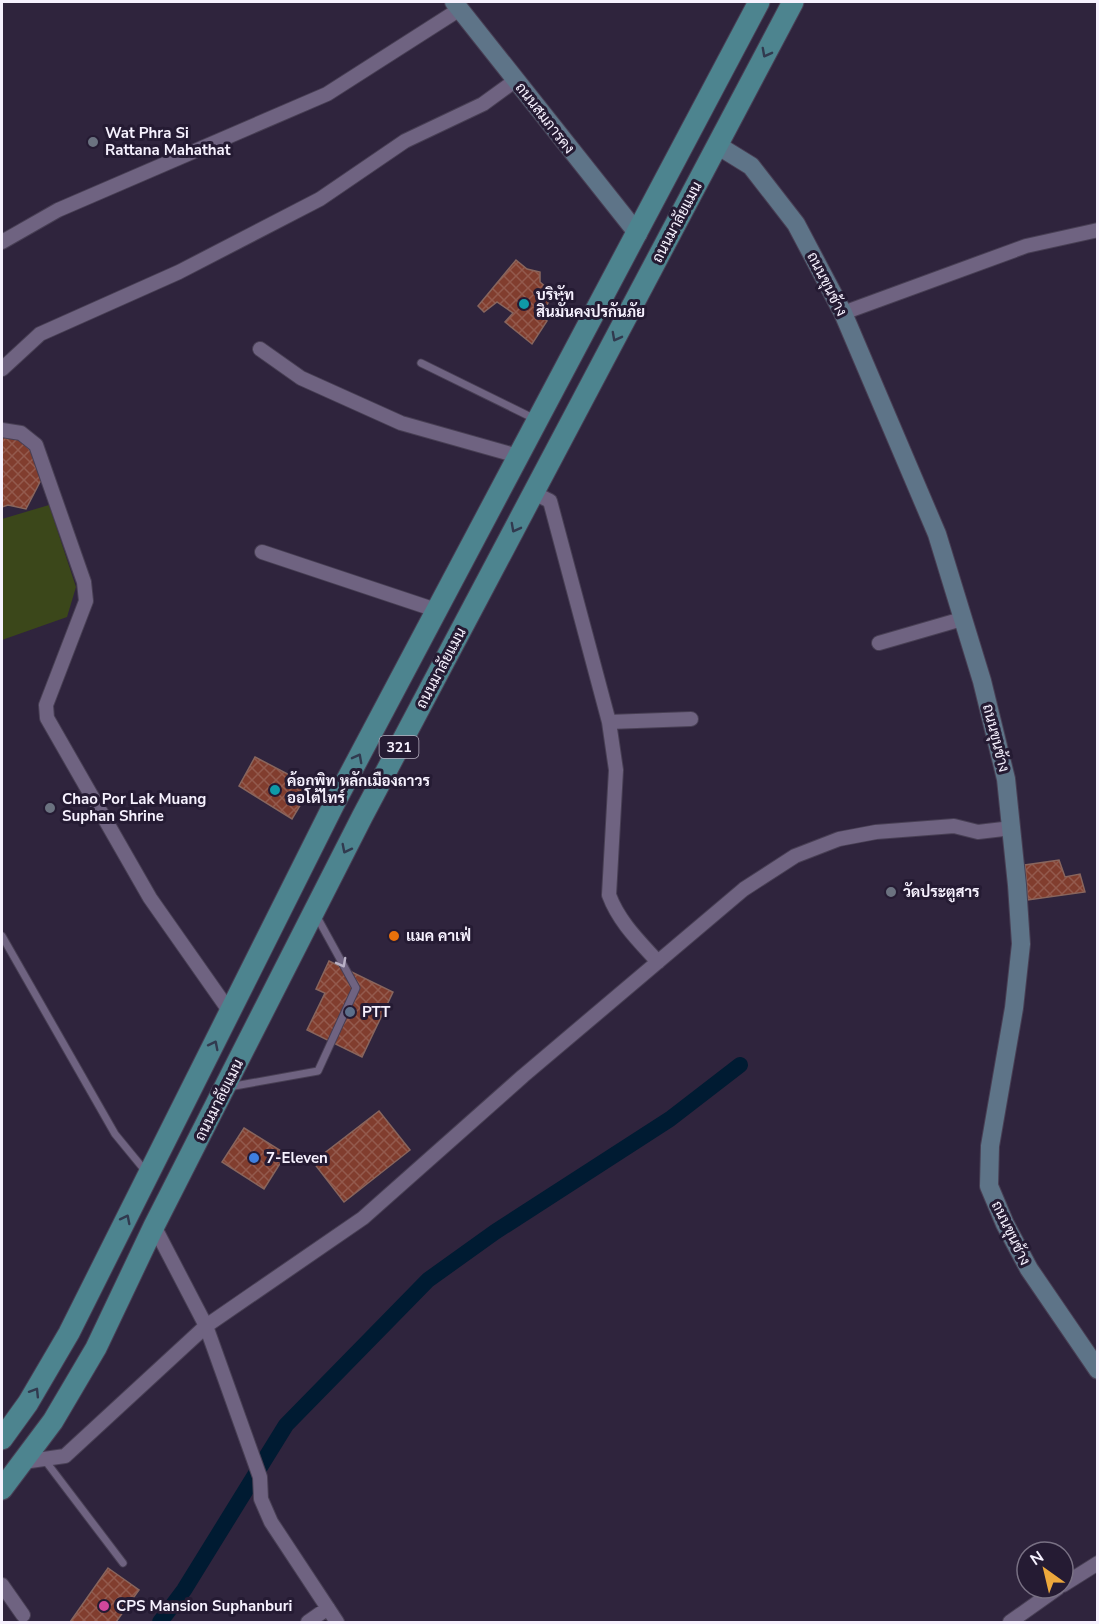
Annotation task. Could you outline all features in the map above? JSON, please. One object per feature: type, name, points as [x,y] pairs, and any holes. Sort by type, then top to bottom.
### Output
[{"type":"main road","name":"ถนนมาลัยแมน","points":[[2,1439],[49,1370],[334,804],[759,2]]},
{"type":"main road","name":"ถนนมาลัยแมน","points":[[2,1489],[75,1386],[362,817],[793,2]]},
{"type":"main road","name":"ถนนสมภารคง","points":[[457,5],[638,234]]},
{"type":"main road","name":"ถนนขุนช้าง","points":[[717,146],[752,166],[796,224],[843,313],[937,534],[982,681],[1006,779],[1021,944],[1014,1008],[990,1146],[990,1186],[1005,1224],[1029,1269],[1098,1370]]},
{"type":"main road","points":[[334,804],[362,817]]},
{"type":"main road","points":[[148,1175],[174,1189]]},
{"type":"street","points":[[2,242],[58,210],[327,94],[457,5]]},
{"type":"street","points":[[2,369],[40,334],[179,272],[320,199],[405,141],[483,104],[516,80]]},
{"type":"street","points":[[843,313],[1026,246],[1098,230]]},
{"type":"street","points":[[260,349],[301,378],[401,423],[518,456]]},
{"type":"street","points":[[2,430],[21,434],[36,445],[84,582],[86,601],[46,705],[47,718],[150,898],[230,1012]]},
{"type":"street","points":[[534,493],[550,501],[609,722],[616,770],[609,895],[615,911],[658,962]]},
{"type":"street","points":[[262,552],[436,610]]},
{"type":"street","points":[[879,643],[962,619]]},
{"type":"street","points":[[609,722],[691,719]]},
{"type":"street","points":[[23,1462],[65,1456],[206,1326],[363,1218],[523,1076],[744,889],[773,868],[795,856],[839,839],[876,832],[954,825],[978,832],[1011,828]]},
{"type":"street","points":[[154,1226],[206,1326],[260,1477],[261,1499],[271,1522],[337,1623]]},
{"type":"street","points":[[1075,1577],[1098,1563]]},
{"type":"street","points":[[2,1585],[23,1615]]},
{"type":"street","points":[[1010,1623],[1042,1600]]},
{"type":"street","points":[[308,1623],[328,1608]]},
{"type":"lane","points":[[421,363],[537,420]]},
{"type":"lane","points":[[224,1088],[318,1071],[356,988],[314,912]]},
{"type":"lane","points":[[2,936],[115,1134],[148,1175]]},
{"type":"lane","points":[[44,1459],[123,1563]]},
{"type":"green space","points":[[49,505],[76,587],[67,617],[2,640],[2,519]]},
{"type":"building","name":"บริษัท สินมั่นคงปรกันภัย","points":[[516,260],[527,269],[540,272],[540,282],[554,294],[540,315],[547,321],[532,344],[505,322],[513,313],[497,302],[484,312],[478,306]]},
{"type":"building","points":[[2,433],[19,437],[30,449],[42,478],[26,509],[8,505],[2,507]]},
{"type":"building","name":"ค้อกพิท หลักเมืองถาวร ออโต้ไทร์","points":[[255,757],[303,782],[307,794],[292,819],[239,786]]},
{"type":"building","points":[[1059,860],[1065,877],[1080,874],[1085,892],[1028,900],[1025,865]]},
{"type":"building","name":"PTT","points":[[329,961],[393,992],[362,1057],[307,1030],[325,993],[316,989]]},
{"type":"building","points":[[379,1111],[410,1150],[344,1202],[313,1162]]},
{"type":"building","name":"7-Eleven","points":[[244,1128],[286,1154],[264,1189],[222,1162]]},
{"type":"building","name":"CPS Mansion Suphanburi","points":[[108,1568],[139,1590],[116,1622],[70,1622]]},
{"type":"waterway","points":[[160,1622],[184,1590],[286,1425],[428,1280],[495,1232],[670,1119],[740,1065]]},
{"type":"place","name":"Wat Phra Si Rattana Mahathat","points":[[93,142]]},
{"type":"place","name":"บริษัท สินมั่นคงปรกันภัย","points":[[524,304]]},
{"type":"place","name":"ค้อกพิท หลักเมืองถาวร ออโต้ไทร์","points":[[275,790]]},
{"type":"place","name":"Chao Por Lak Muang Suphan Shrine","points":[[50,808]]},
{"type":"place","name":"วัดประตูสาร","points":[[891,892]]},
{"type":"place","name":"แมค คาเฟ่","points":[[394,936]]},
{"type":"place","name":"PTT","points":[[350,1012]]},
{"type":"place","name":"7-Eleven","points":[[254,1158]]},
{"type":"place","name":"CPS Mansion Suphanburi","points":[[104,1606]]}]
